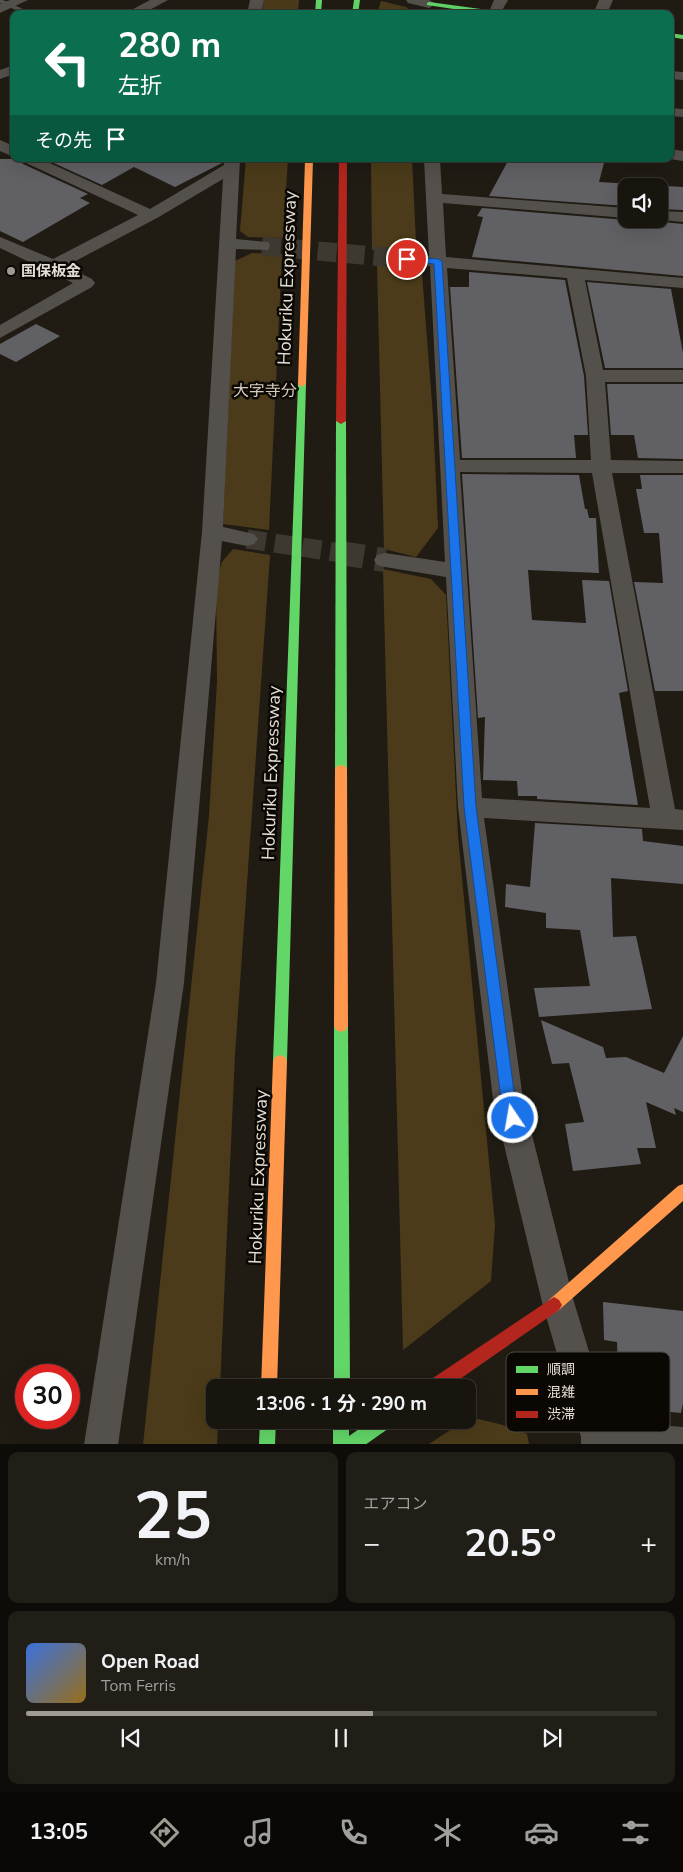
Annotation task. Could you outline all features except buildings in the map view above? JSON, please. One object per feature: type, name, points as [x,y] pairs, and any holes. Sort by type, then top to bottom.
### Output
[{"type":"main road","points":[[429,6],[468,10]]},
{"type":"main road","name":"Hokuriku Expressway","points":[[269,1379],[309,162]]},
{"type":"main road","points":[[342,1379],[340,534],[343,162]]},
{"type":"main road","points":[[446,1379],[558,1302],[683,1191]]},
{"type":"main road","points":[[267,1444],[268,1429]]},
{"type":"main road","points":[[341,1444],[342,1429]]},
{"type":"main road","points":[[350,1444],[372,1429]]},
{"type":"street","points":[[140,10],[161,0]]},
{"type":"street","points":[[413,0],[429,6]]},
{"type":"street","points":[[36,162],[151,215]]},
{"type":"street","points":[[432,162],[470,807],[508,1099],[558,1302],[572,1352]]},
{"type":"street","points":[[53,266],[151,215],[231,163]]},
{"type":"street","points":[[100,1444],[170,983],[212,532],[231,163]]},
{"type":"street","points":[[435,198],[618,212]]},
{"type":"street","points":[[668,216],[683,217]]},
{"type":"street","points":[[0,242],[53,266],[86,284],[0,334]]},
{"type":"street","points":[[227,243],[262,246]]},
{"type":"street","points":[[407,259],[683,283]]},
{"type":"street","points":[[470,807],[674,820],[601,466],[595,376],[575,273]]},
{"type":"street","points":[[595,376],[683,376]]},
{"type":"street","points":[[450,466],[683,466]]},
{"type":"street","points":[[212,532],[247,539]]},
{"type":"street","points":[[385,560],[456,570]]},
{"type":"street","points":[[598,1441],[683,1444]]},
{"type":"lane","points":[[8,4],[22,10]]},
{"type":"shaded area","points":[[264,0],[299,0],[298,10],[263,10]]},
{"type":"shaded area","points":[[381,1],[406,7],[409,10],[380,10]]},
{"type":"shaded area","points":[[246,162],[288,162],[283,238],[248,237],[240,231]]},
{"type":"shaded area","points":[[371,162],[412,162],[416,242],[403,253],[372,250]]},
{"type":"shaded area","points":[[252,253],[282,254],[269,530],[223,524],[235,261]]},
{"type":"shaded area","points":[[377,265],[412,268],[422,274],[433,416],[438,528],[416,557],[384,549]]},
{"type":"shaded area","points":[[233,549],[270,555],[235,1055],[220,1379],[206,1379],[206,1429],[218,1429],[217,1444],[143,1444],[209,816],[217,682],[216,580],[222,562]]},
{"type":"shaded area","points":[[383,569],[431,579],[446,595],[458,836],[495,1225],[491,1281],[403,1350]]},
{"type":"shaded area","points":[[476,1418],[506,1426],[506,1432],[527,1434],[529,1444],[429,1444],[452,1429],[476,1429]]},
{"type":"tunnel","points":[[262,246],[407,259]]},
{"type":"tunnel","points":[[247,539],[348,554]]},
{"type":"tunnel","points":[[340,553],[385,560]]},
{"type":"traffic: fast","points":[[318,10],[319,0]]},
{"type":"traffic: fast","points":[[356,10],[357,0]]},
{"type":"traffic: fast","points":[[429,4],[473,10]]},
{"type":"traffic: fast","points":[[674,36],[683,37]]},
{"type":"traffic: fast","points":[[280,1061],[302,384]]},
{"type":"traffic: fast","points":[[341,421],[341,769]]},
{"type":"traffic: fast","points":[[341,1026],[342,1379]]},
{"type":"traffic: fast","points":[[267,1444],[268,1429]]},
{"type":"traffic: fast","points":[[341,1429],[341,1444]]},
{"type":"traffic: fast","points":[[351,1444],[373,1429]]},
{"type":"traffic: slow","points":[[302,384],[309,162]]},
{"type":"traffic: slow","points":[[341,769],[341,1026]]},
{"type":"traffic: slow","points":[[269,1379],[280,1061]]},
{"type":"traffic: slow","points":[[554,1305],[683,1191]]},
{"type":"traffic: jam","points":[[341,421],[343,162]]},
{"type":"traffic: jam","points":[[446,1379],[554,1305]]},
{"type":"place","name":"国保板金","points":[[11,271]]},
{"type":"district","name":"大字寺分","points":[[265,390]]},
{"type":"route","points":[[407,259],[438,261],[470,807],[508,1099],[513,1118]]}]
